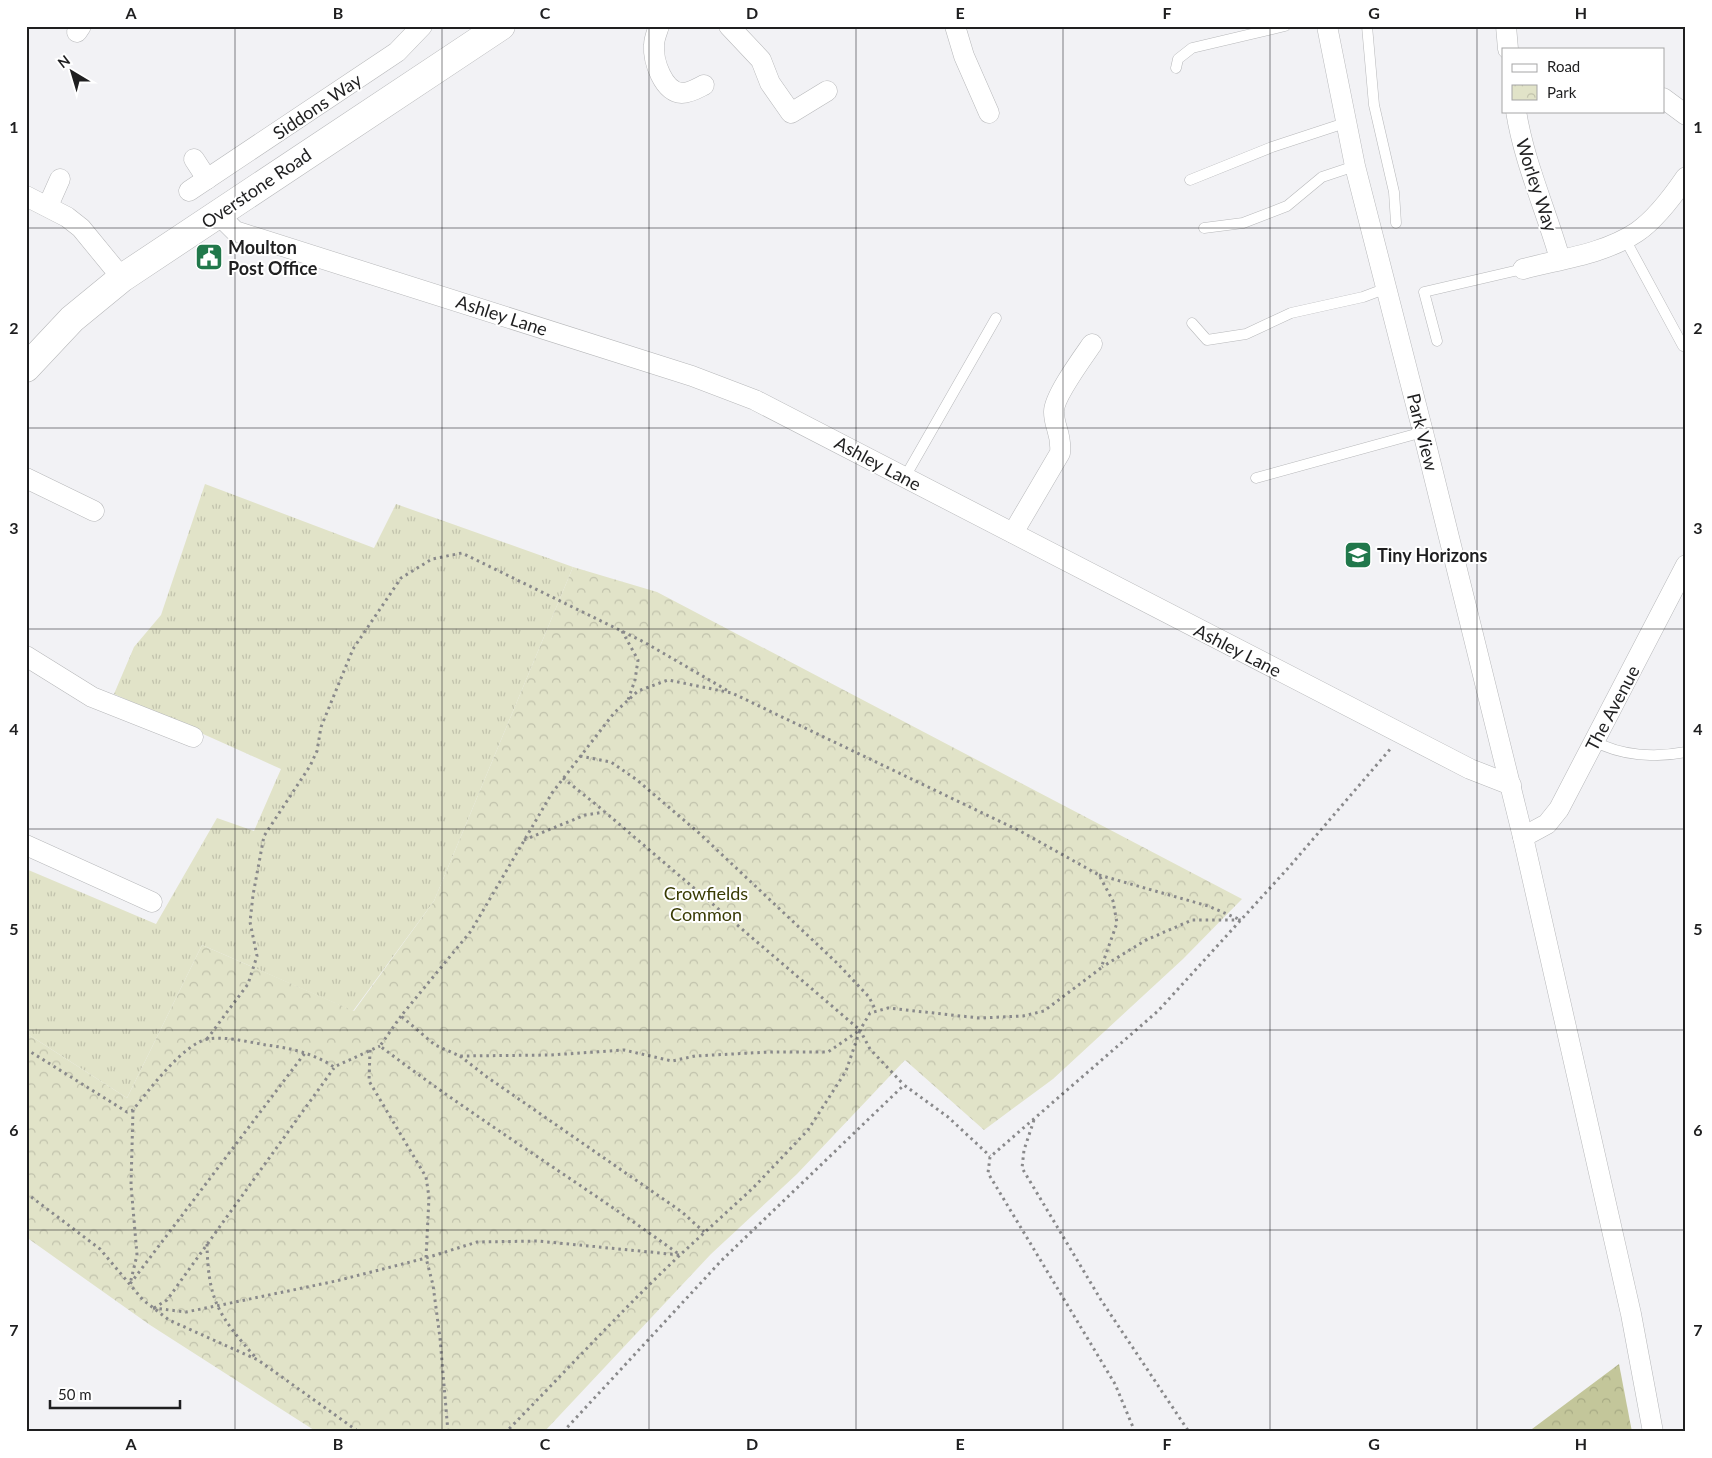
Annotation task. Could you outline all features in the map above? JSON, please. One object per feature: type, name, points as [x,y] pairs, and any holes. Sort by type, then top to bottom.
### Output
[{"type":"street","name":"Siddons Way","points":[[189,191],[397,52],[422,26]]},
{"type":"street","points":[[659,26],[654,43],[654,53],[660,72],[666,82],[676,92],[681,93],[704,85]]},
{"type":"street","points":[[729,26],[761,60],[770,83],[791,113],[827,91]]},
{"type":"street","points":[[955,26],[964,56],[989,113]]},
{"type":"street","name":"Park View","points":[[1327,26],[1355,166],[1424,432],[1511,785],[1631,1314],[1653,1432]]},
{"type":"street","points":[[1506,26],[1508,48]]},
{"type":"street","name":"Overstone Road","points":[[26,368],[72,319],[122,278],[486,31]]},
{"type":"street","points":[[1664,99],[1686,115]]},
{"type":"street","name":"Worley Way","points":[[1516,112],[1521,140],[1547,214],[1560,259]]},
{"type":"street","points":[[194,159],[207,179]]},
{"type":"street","points":[[1524,269],[1602,249],[1625,239],[1639,231],[1656,214],[1686,177]]},
{"type":"street","points":[[48,206],[60,179]]},
{"type":"street","points":[[26,196],[48,206],[81,228],[122,278]]},
{"type":"street","name":"Ashley Lane","points":[[218,214],[235,232],[728,389],[800,422],[1470,769],[1511,785]]},
{"type":"street","points":[[1013,533],[1060,453],[1062,439],[1054,411],[1061,393],[1092,344]]},
{"type":"street","points":[[26,478],[94,511]]},
{"type":"street","name":"The Avenue","points":[[1523,837],[1547,824],[1559,809],[1686,566]]},
{"type":"street","points":[[26,656],[92,697],[193,737]]},
{"type":"street","points":[[26,845],[152,902]]},
{"type":"lane","points":[[1176,68],[1178,58],[1192,48],[1285,26]]},
{"type":"lane","points":[[1367,26],[1374,105],[1394,192],[1396,223]]},
{"type":"lane","points":[[1190,180],[1272,147],[1345,123]]},
{"type":"lane","points":[[1204,228],[1242,223],[1287,206],[1322,177],[1355,166]]},
{"type":"lane","points":[[1625,239],[1683,346]]},
{"type":"lane","points":[[1437,341],[1424,292],[1524,269]]},
{"type":"lane","points":[[1192,323],[1207,340],[1246,334],[1298,311],[1363,297],[1387,288]]},
{"type":"lane","points":[[905,477],[996,318]]},
{"type":"lane","points":[[1256,478],[1424,432]]},
{"type":"lane","points":[[1594,740],[1607,748],[1623,752],[1649,755],[1686,752]]},
{"type":"path","points":[[26,1049],[126,1112],[134,1110],[179,1057],[207,1039],[248,984],[257,956],[250,922],[252,895],[264,836],[318,751],[321,727],[353,649],[401,578],[432,559],[462,553],[622,632],[732,693],[1020,831],[1099,874],[1208,906],[1241,920]]},
{"type":"path","points":[[622,632],[638,660],[635,680],[628,700]]},
{"type":"path","points":[[153,1308],[166,1300],[334,1067],[380,1046],[401,1016],[471,931],[523,840],[563,778],[614,712],[638,691],[668,680],[732,693]]},
{"type":"path","points":[[1135,1432],[1115,1384],[988,1174],[990,1157],[1158,1011],[1290,866],[1402,734]]},
{"type":"path","points":[[580,756],[611,762],[637,780],[837,963],[869,997],[876,1011]]},
{"type":"path","points":[[563,778],[860,1030],[870,1049],[904,1084],[948,1117],[990,1157]]},
{"type":"path","points":[[523,840],[585,815],[605,812]]},
{"type":"path","points":[[1099,874],[1113,900],[1117,923],[1101,968]]},
{"type":"path","points":[[506,1432],[580,1357],[618,1315],[704,1232],[753,1188],[808,1130],[846,1070],[860,1030],[870,1013],[888,1008],[979,1018],[1023,1016],[1044,1011],[1101,968],[1146,940],[1192,920],[1241,920]]},
{"type":"path","points":[[401,1016],[435,1045],[460,1056],[487,1078],[682,1212],[704,1232]]},
{"type":"path","points":[[460,1056],[551,1055],[624,1050],[672,1061],[695,1056],[723,1054],[828,1052],[860,1030]]},
{"type":"path","points":[[207,1039],[234,1040],[296,1049],[325,1061],[334,1067]]},
{"type":"path","points":[[380,1046],[425,1080],[612,1205],[680,1255]]},
{"type":"path","points":[[370,1050],[369,1081],[426,1177],[429,1197],[426,1258],[433,1285],[440,1338],[448,1432]]},
{"type":"path","points":[[130,1284],[305,1053]]},
{"type":"path","points":[[562,1432],[721,1261],[904,1084]]},
{"type":"path","points":[[130,1284],[137,1255],[131,1185],[134,1110]]},
{"type":"path","points":[[1035,1118],[1024,1150],[1022,1168],[1101,1300],[1189,1432]]},
{"type":"path","points":[[26,1192],[100,1249],[153,1308],[169,1320],[258,1360],[359,1432]]},
{"type":"path","points":[[153,1308],[186,1312],[216,1306],[336,1281],[486,1241],[538,1241],[680,1255]]},
{"type":"path","points":[[207,1243],[208,1276],[216,1306],[232,1331],[258,1360]]},
{"type":"green space","points":[[205,484],[374,548],[396,504],[573,567],[434,901],[353,1011],[202,945],[127,1098],[26,1033],[26,869],[156,924],[217,818],[254,831],[281,769],[114,694],[134,647],[161,615]]},
{"type":"green space","name":"Crowfields Common","points":[[573,567],[657,592],[1242,899],[1183,959],[1053,1079],[984,1130],[905,1060],[797,1174],[711,1254],[544,1432],[317,1432],[150,1325],[26,1237],[26,1033],[127,1098],[202,945],[354,1011],[434,901]]},
{"type":"green space","points":[[1619,1364],[1632,1432],[1528,1432]]},
{"type":"place","name":"Moulton Post Office","points":[[209,257]]},
{"type":"place","name":"Tiny Horizons","points":[[1358,555]]}]
